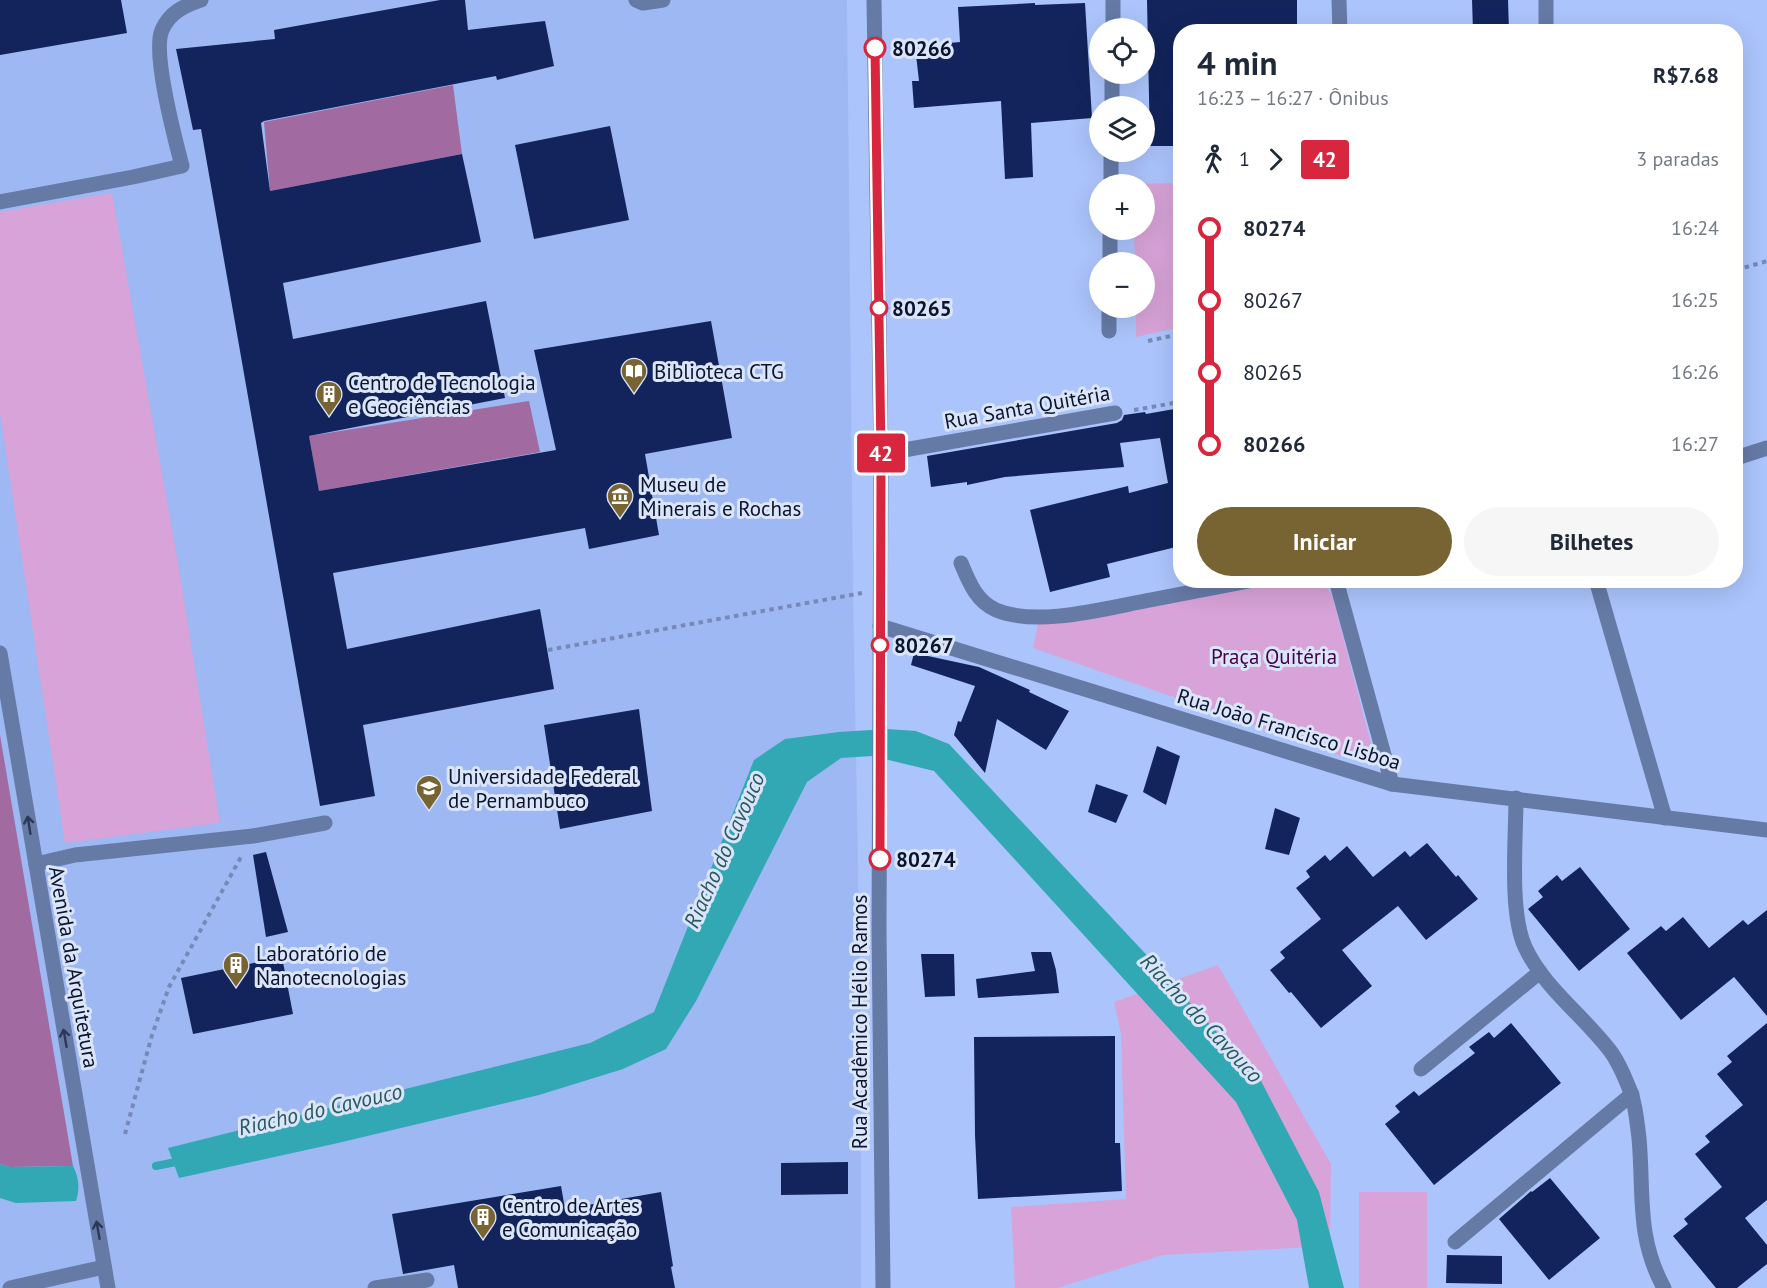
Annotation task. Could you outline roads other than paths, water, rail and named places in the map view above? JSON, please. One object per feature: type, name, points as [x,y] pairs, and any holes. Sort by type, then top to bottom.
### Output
[{"type":"street","points":[[0,202],[182,166],[160,62],[159,41],[162,30],[173,13],[201,0]]},
{"type":"street","points":[[636,0],[643,3],[663,0]]},
{"type":"street","name":"Rua Acadêmico Hélio Ramos","points":[[874,0],[881,454],[883,1288]]},
{"type":"street","points":[[1113,0],[1113,18]]},
{"type":"street","points":[[1339,0],[1340,24]]},
{"type":"street","points":[[1546,0],[1546,24]]},
{"type":"street","points":[[1109,318],[1109,331]]},
{"type":"street","name":"Rua Santa Quitéria","points":[[881,454],[1115,413]]},
{"type":"street","points":[[1743,456],[1767,448]]},
{"type":"street","points":[[961,563],[972,590],[982,601],[994,609],[1026,617],[1079,614],[1213,588]]},
{"type":"street","points":[[1338,588],[1392,784]]},
{"type":"street","points":[[1598,588],[1665,818]]},
{"type":"street","name":"Rua João Francisco Lisboa","points":[[880,626],[1392,784],[1767,830]]},
{"type":"street","name":"Avenida da Arquitetura","points":[[0,653],[5,702],[36,864],[108,1288]]},
{"type":"street","points":[[1516,798],[1516,908],[1524,945],[1540,972],[1612,1053],[1632,1094],[1640,1152],[1641,1205],[1646,1243],[1656,1273],[1664,1288]]},
{"type":"street","points":[[36,864],[75,855],[253,836],[326,823]]},
{"type":"street","points":[[1421,1069],[1540,972]]},
{"type":"street","points":[[1455,1242],[1632,1094]]},
{"type":"street","points":[[10,1288],[104,1267]]},
{"type":"street","points":[[375,1288],[427,1280]]},
{"type":"water","points":[[887,729],[916,731],[949,744],[1261,1081],[1319,1192],[1344,1288],[1309,1288],[1297,1220],[1236,1102],[934,771],[872,756],[841,758],[807,782],[696,1001],[666,1049],[623,1069],[539,1095],[179,1178],[168,1148],[590,1043],[654,1012],[754,760],[785,739]]},
{"type":"water","points":[[0,1164],[11,1167],[73,1166],[78,1184],[76,1201],[16,1203],[0,1198]]},
{"type":"waterway","name":"Riacho do Cavouco","points":[[156,1166],[181,1161]]},
{"type":"place","name":"80266","points":[[875,48]]},
{"type":"place","name":"80265","points":[[879,308]]},
{"type":"place","name":"Biblioteca CTG","points":[[634,394]]},
{"type":"place","name":"Centro de Tecnologia e Geociências","points":[[329,417]]},
{"type":"place","name":"Museu de Minerais e Rochas","points":[[620,519]]},
{"type":"place","name":"80267","points":[[880,645]]},
{"type":"place","name":"Universidade Federal de Pernambuco","points":[[429,811]]},
{"type":"place","name":"80274","points":[[880,859]]},
{"type":"place","name":"Laboratório de Nanotecnologias","points":[[236,988]]},
{"type":"place","name":"Centro de Artes e Comunicação","points":[[483,1240]]},
{"type":"park label","name":"Praça Quitéria","points":[[1274,656]]}]
